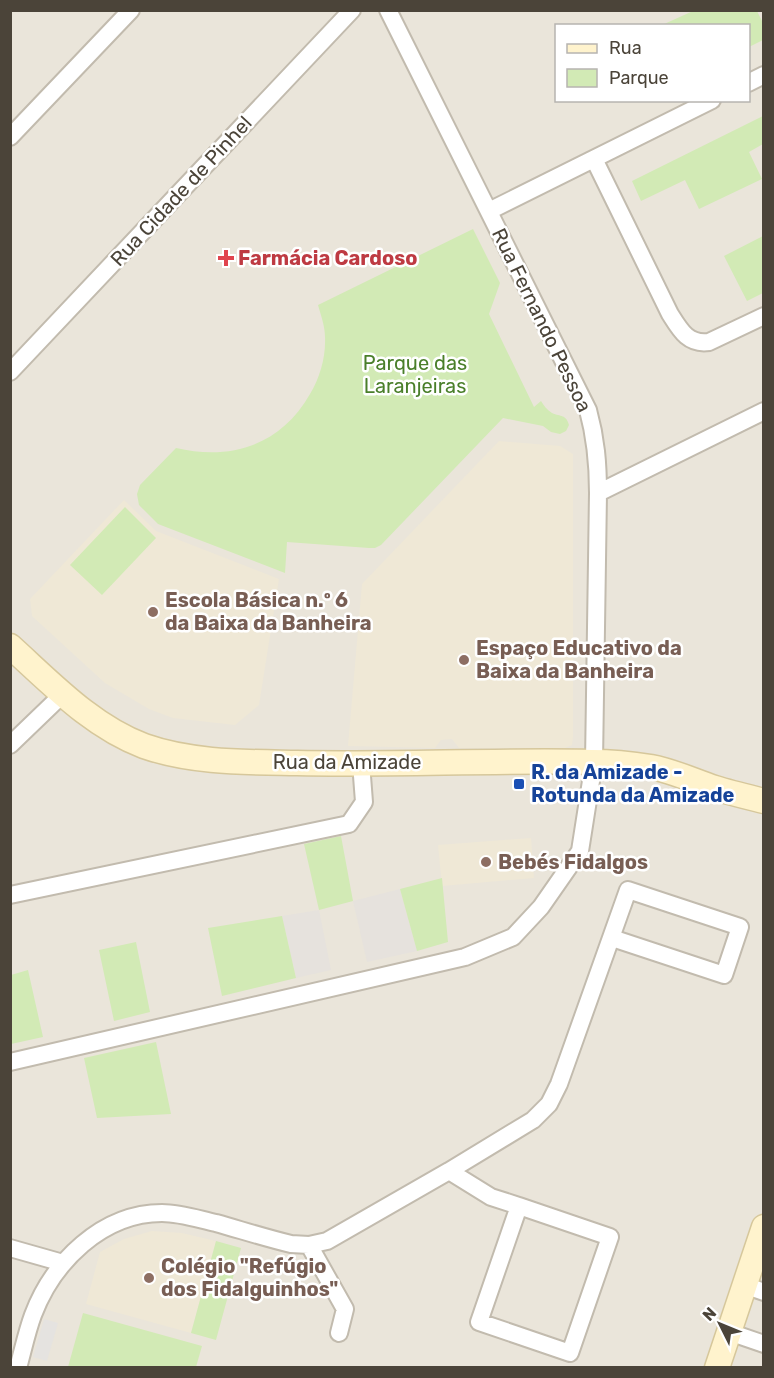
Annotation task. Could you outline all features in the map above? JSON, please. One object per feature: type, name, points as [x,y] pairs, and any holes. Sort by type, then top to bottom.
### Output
[{"type":"street","points":[[10,137],[132,10]]},
{"type":"street","name":"Rua Cidade de Pinhel","points":[[10,372],[352,10]]},
{"type":"street","name":"Rua Fernando Pessoa","points":[[10,1062],[465,957],[513,937],[541,907],[580,851],[594,762],[598,493],[594,431],[588,410],[388,10]]},
{"type":"street","points":[[750,82],[764,75]]},
{"type":"street","points":[[489,212],[708,102]]},
{"type":"street","points":[[594,159],[670,314],[685,335],[700,343],[709,342],[764,316]]},
{"type":"street","points":[[598,493],[764,411]]},
{"type":"street","name":"Rua da Amizade","points":[[10,646],[63,694],[110,729],[144,746],[187,757],[238,761],[361,763],[594,762],[650,767],[764,801]]},
{"type":"street","points":[[10,745],[63,694]]},
{"type":"street","points":[[10,896],[349,824],[364,802],[361,763]]},
{"type":"street","name":"Rua da Amizade","points":[[716,788],[764,817]]},
{"type":"street","points":[[18,1368],[33,1316],[46,1288],[63,1263],[78,1247],[115,1223],[139,1216],[162,1213],[187,1215],[291,1244],[309,1245],[327,1240],[533,1120],[549,1104],[559,1084],[628,890],[740,927],[724,975],[612,938]]},
{"type":"street","points":[[449,1171],[491,1197],[519,1206],[610,1238],[570,1353],[479,1322],[519,1206]]},
{"type":"street","points":[[717,1368],[729,1332],[754,1289],[764,1227]]},
{"type":"street","points":[[309,1245],[345,1309],[339,1333]]},
{"type":"street","points":[[10,1248],[63,1263]]},
{"type":"street","points":[[729,1332],[764,1344]]},
{"type":"shaded area","points":[[11,11],[763,11],[763,1367],[11,1367]]},
{"type":"shaded area","name":"Espaço Educativo da Baixa da Banheira","points":[[499,441],[560,446],[573,454],[572,745],[565,748],[459,748],[452,739],[441,740],[435,748],[348,746],[362,584]]},
{"type":"shaded area","name":"Escola Básica n.º 6 da Baixa da Banheira","points":[[124,500],[156,531],[279,579],[259,705],[235,725],[173,718],[149,709],[105,683],[32,616],[30,599]]},
{"type":"shaded area","name":"Bebés Fidalgos","points":[[531,838],[534,878],[442,886],[438,845]]},
{"type":"shaded area","points":[[400,889],[417,951],[367,962],[353,901]]},
{"type":"shaded area","points":[[319,910],[331,970],[296,978],[282,916]]},
{"type":"shaded area","name":"Colégio \"Refúgio dos Fidalguinhos\"","points":[[152,1231],[182,1233],[216,1241],[191,1333],[86,1304],[100,1252],[124,1239]]},
{"type":"shaded area","points":[[44,1319],[58,1323],[47,1361],[33,1357]]},
{"type":"green space","points":[[693,11],[757,11],[763,23],[763,40],[750,46],[750,24],[664,24]]},
{"type":"green space","points":[[763,116],[763,144],[749,152],[762,179],[699,209],[685,180],[641,201],[632,181]]},
{"type":"green space","name":"Parque das Laranjeiras","points":[[473,229],[500,283],[489,314],[534,407],[541,401],[550,412],[565,417],[569,425],[566,431],[560,434],[551,432],[543,426],[503,418],[381,545],[369,548],[287,542],[285,573],[158,524],[139,505],[137,494],[140,485],[176,448],[196,452],[235,450],[253,445],[285,426],[314,388],[319,374],[325,333],[318,305]]},
{"type":"green space","points":[[763,236],[763,293],[747,301],[724,256]]},
{"type":"green space","points":[[125,507],[156,538],[102,595],[70,565]]},
{"type":"green space","points":[[341,836],[353,901],[319,910],[304,844]]},
{"type":"green space","points":[[442,878],[448,942],[417,951],[400,889]]},
{"type":"green space","points":[[282,916],[296,978],[222,996],[208,928]]},
{"type":"green space","points":[[136,942],[150,1012],[114,1021],[99,950]]},
{"type":"green space","points":[[28,970],[43,1037],[11,1044],[11,975]]},
{"type":"green space","points":[[156,1042],[171,1114],[97,1118],[84,1058]]},
{"type":"green space","points":[[216,1241],[241,1248],[216,1340],[191,1333]]},
{"type":"green space","points":[[83,1313],[202,1346],[196,1367],[68,1367]]},
{"type":"place","name":"Farmácia Cardoso","points":[[226,258]]},
{"type":"place","name":"Escola Básica n.º 6 da Baixa da Banheira","points":[[153,612]]},
{"type":"place","name":"Espaço Educativo da Baixa da Banheira","points":[[464,660]]},
{"type":"place","name":"R. da Amizade - Rotunda da Amizade","points":[[519,784]]},
{"type":"place","name":"Bebés Fidalgos","points":[[486,862]]},
{"type":"place","name":"Colégio \"Refúgio dos Fidalguinhos\"","points":[[149,1278]]}]
